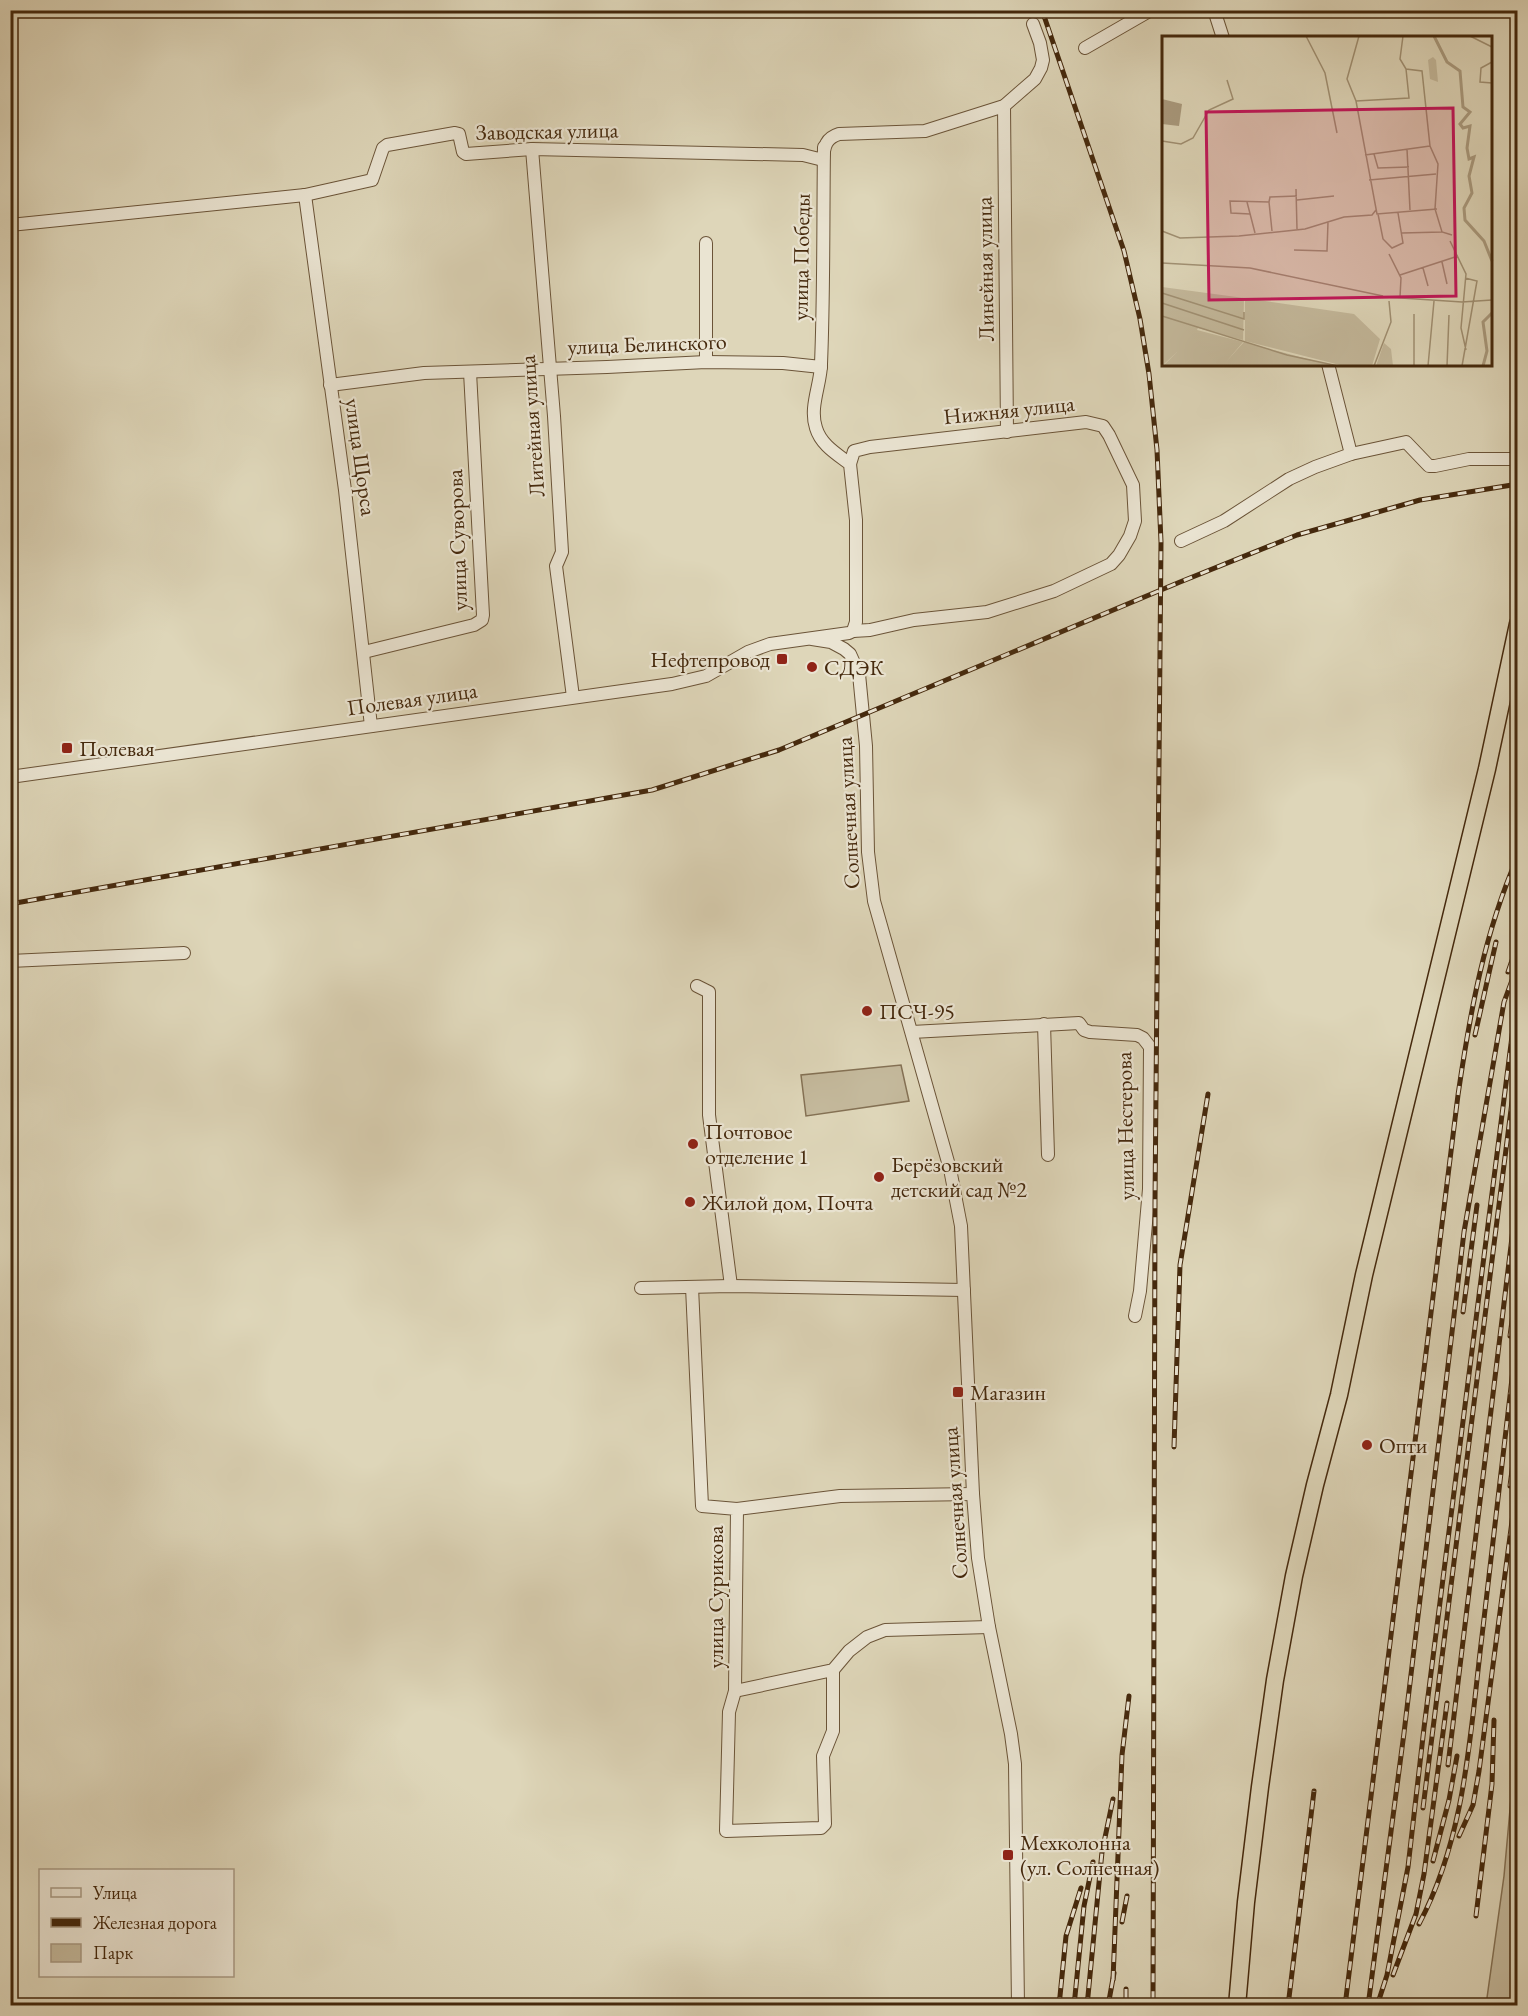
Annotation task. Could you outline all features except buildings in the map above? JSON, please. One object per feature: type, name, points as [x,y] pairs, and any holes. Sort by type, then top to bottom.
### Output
[{"type":"highway","points":[[1237,2006],[1246,1902],[1260,1787],[1275,1680],[1294,1576],[1339,1395],[1364,1275],[1500,715],[1518,624]]},
{"type":"highway","points":[[1500,715],[1518,667]]},
{"type":"street","points":[[1085,48],[1151,10]]},
{"type":"street","points":[[1214,10],[1222,36]]},
{"type":"street","points":[[824,153],[831,137],[925,131],[1004,106],[1035,79],[1041,68],[1043,60],[1040,43],[1033,24]]},
{"type":"street","name":"Линейная улица","points":[[1004,106],[1007,432]]},
{"type":"street","name":"Заводская улица","points":[[10,225],[305,195],[372,180],[383,148],[387,145],[455,133],[459,134],[463,152],[466,154],[532,149],[803,155],[824,153]]},
{"type":"street","name":"Литейная улица","points":[[532,149],[554,416],[562,552],[556,566],[573,697]]},
{"type":"street","name":"улица Победы","points":[[824,153],[821,367],[814,411],[816,430],[825,444],[850,464]]},
{"type":"street","name":"улица Щорса","points":[[305,195],[345,489],[371,726]]},
{"type":"street","points":[[706,243],[706,362]]},
{"type":"street","name":"улица Белинского","points":[[330,385],[424,373],[706,362],[783,363],[821,367]]},
{"type":"street","points":[[1329,366],[1351,454]]},
{"type":"street","name":"улица Суворова","points":[[364,652],[474,626],[482,620],[470,372]]},
{"type":"street","name":"Нижняя улица","points":[[850,464],[854,451],[870,447],[1086,422],[1103,426],[1109,435],[1132,485],[1135,511],[1135,521],[1130,536],[1111,564],[1054,591],[987,612],[914,620],[870,630],[853,631]]},
{"type":"street","points":[[1181,541],[1211,525],[1224,521],[1289,478],[1351,454],[1406,441],[1429,466],[1469,459],[1518,459]]},
{"type":"street","points":[[812,639],[853,631],[856,622],[856,520],[850,464]]},
{"type":"street","name":"Полевая улица","points":[[10,777],[690,681],[713,673],[758,647],[781,641],[812,639]]},
{"type":"street","name":"Солнечная улица","points":[[812,639],[831,642],[844,649],[850,654],[859,674],[866,746],[868,852],[874,901],[950,1169],[961,1226],[978,1558],[1015,1764],[1018,2006]]},
{"type":"street","points":[[10,961],[184,953]]},
{"type":"street","points":[[697,986],[709,992],[709,1115],[731,1286]]},
{"type":"street","name":"улица Нестерова","points":[[912,1032],[1079,1023],[1084,1030],[1090,1032],[1137,1035],[1143,1038],[1150,1047],[1149,1189],[1140,1291],[1135,1316]]},
{"type":"street","points":[[1044,1024],[1048,1155]]},
{"type":"street","points":[[641,1288],[731,1286],[964,1290]]},
{"type":"street","name":"улица Сурикова","points":[[692,1287],[702,1506],[737,1509],[735,1691],[729,1712],[726,1831],[821,1828],[825,1824],[823,1756],[832,1731],[833,1670]]},
{"type":"street","points":[[737,1509],[840,1496],[973,1494]]},
{"type":"street","points":[[735,1691],[833,1670],[849,1651],[867,1637],[885,1630],[989,1627]]},
{"type":"green space","points":[[901,1065],[909,1101],[806,1116],[801,1075]]},
{"type":"green space","points":[[1517,1732],[1517,2005],[1486,2005],[1504,1876]]},
{"type":"railway","points":[[1042,10],[1124,251],[1140,319],[1149,374],[1157,450],[1161,542],[1155,1202],[1153,2006]]},
{"type":"railway","points":[[10,904],[652,790],[779,750],[1297,535],[1420,500],[1518,484]]},
{"type":"railway","points":[[1345,2006],[1458,1095],[1487,944],[1518,856]]},
{"type":"railway","points":[[1475,1035],[1496,942]]},
{"type":"railway","points":[[1508,972],[1518,943]]},
{"type":"railway","points":[[1368,2006],[1404,1733],[1464,1232],[1504,1002],[1518,964]]},
{"type":"railway","points":[[1377,2006],[1387,1975],[1408,1867],[1518,989]]},
{"type":"railway","points":[[1423,1808],[1518,1054]]},
{"type":"railway","points":[[1174,1447],[1180,1265],[1208,1094]]},
{"type":"railway","points":[[1448,1765],[1518,1188]]},
{"type":"railway","points":[[1463,1312],[1477,1205]]},
{"type":"railway","points":[[1510,1336],[1518,1275]]},
{"type":"railway","points":[[1419,1924],[1435,1890],[1447,1856],[1464,1783],[1518,1327]]},
{"type":"railway","points":[[1510,1486],[1518,1423]]},
{"type":"railway","points":[[1459,1836],[1473,1805],[1479,1771],[1518,1476]]},
{"type":"railway","points":[[1113,1980],[1122,1755],[1129,1696]]},
{"type":"railway","points":[[1393,1975],[1416,1914],[1424,1874],[1447,1703]]},
{"type":"railway","points":[[1476,1916],[1492,1784],[1494,1720]]},
{"type":"railway","points":[[1433,1861],[1449,1800],[1457,1756]]},
{"type":"railway","points":[[1288,2006],[1314,1791]]},
{"type":"railway","points":[[1087,2006],[1102,1852],[1113,1799]]},
{"type":"railway","points":[[1074,2006],[1084,1906],[1093,1862]]},
{"type":"railway","points":[[1059,2006],[1066,1936],[1081,1888]]},
{"type":"railway","points":[[1122,1922],[1127,1896]]},
{"type":"railway","points":[[1108,2006],[1114,1973]]},
{"type":"railway","points":[[1126,1989],[1126,2006]]},
{"type":"place","name":"Нефтепровод","points":[[782,659]]},
{"type":"place","name":"СДЭК","points":[[812,667]]},
{"type":"place","name":"Полевая","points":[[67,748]]},
{"type":"place","name":"ПСЧ-95","points":[[867,1011]]},
{"type":"place","name":"Почтовое отделение 1","points":[[693,1144]]},
{"type":"place","name":"Берёзовский детский сад №2","points":[[879,1177]]},
{"type":"place","name":"Жилой дом, Почта","points":[[690,1202]]},
{"type":"place","name":"Магазин","points":[[958,1392]]},
{"type":"place","name":"Опти","points":[[1367,1445]]},
{"type":"place","name":"Мехколонна (ул. Солнечная)","points":[[1008,1855]]}]
